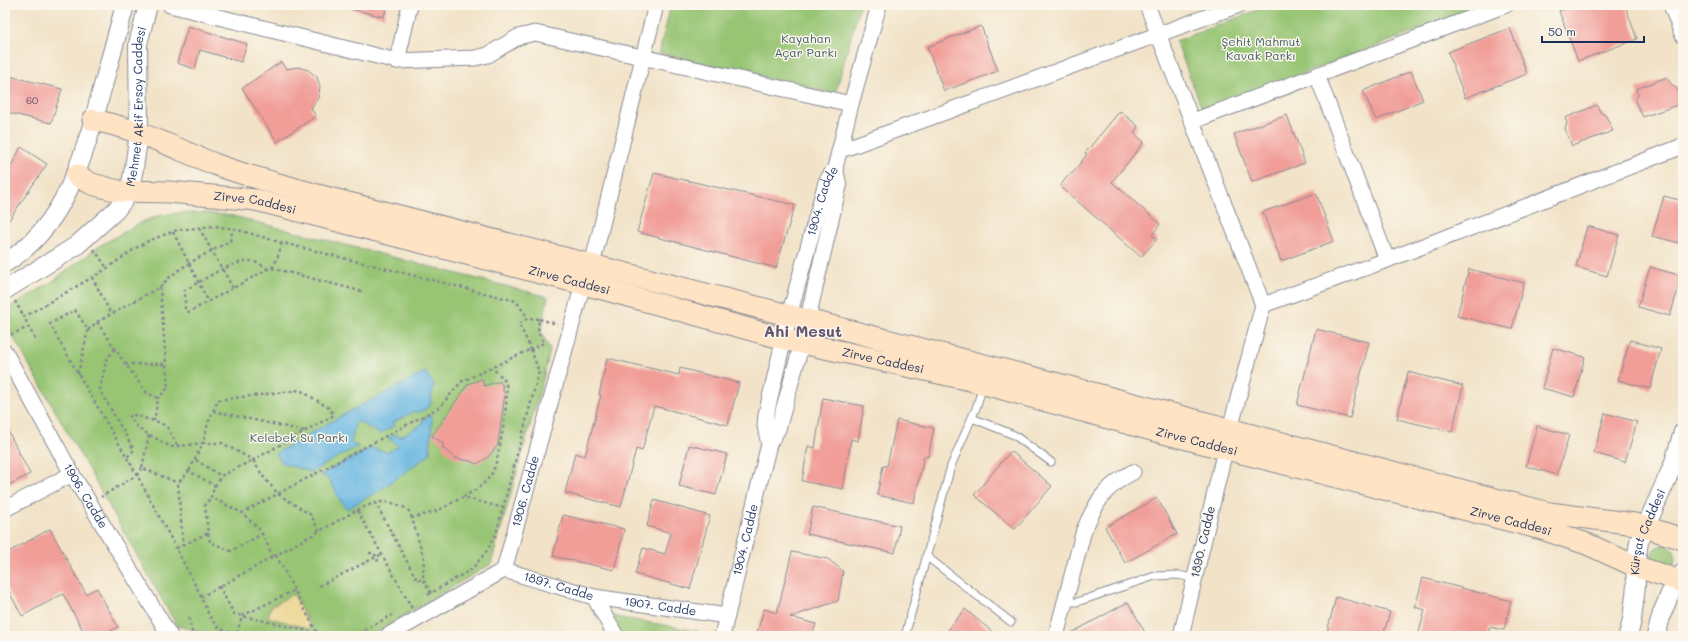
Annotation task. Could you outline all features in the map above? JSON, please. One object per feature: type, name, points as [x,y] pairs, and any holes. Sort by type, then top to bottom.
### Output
[{"type":"main road","name":"Zirve Caddesi","points":[[93,120],[113,124],[139,133],[219,166],[294,188],[798,318],[1542,528],[1587,544],[1635,566],[1681,579]]},
{"type":"main road","name":"Zirve Caddesi","points":[[76,175],[92,184],[107,189],[129,193],[170,192],[256,200],[583,284],[793,341],[1549,513],[1635,524],[1683,539]]},
{"type":"street","name":"Mehmet Akif Ersoy Caddesi","points":[[5,263],[35,240],[47,226],[76,175],[125,5]]},
{"type":"street","name":"Mehmet Akif Ersoy Caddesi","points":[[5,290],[76,246],[116,210],[129,193],[139,133],[138,54],[140,32],[148,5]]},
{"type":"street","points":[[170,5],[397,61],[474,58],[488,55],[518,37],[535,33],[851,104]]},
{"type":"street","points":[[397,61],[410,5]]},
{"type":"street","points":[[592,265],[656,5]]},
{"type":"street","points":[[840,150],[851,104],[879,5]]},
{"type":"street","points":[[1147,5],[1263,305],[1387,260],[1683,146]]},
{"type":"street","points":[[840,150],[1239,5]]},
{"type":"street","points":[[1193,121],[1506,5]]},
{"type":"street","points":[[1671,5],[1683,36]]},
{"type":"street","points":[[1317,75],[1387,260]]},
{"type":"street","name":"1904. Cadde","points":[[722,636],[769,444],[765,426],[766,415],[793,341],[798,318],[839,186],[835,168],[840,150]]},
{"type":"street","name":"1906. Cadde","points":[[504,570],[583,284]]},
{"type":"street","name":"1890. Cadde","points":[[1181,636],[1228,439],[1263,305]]},
{"type":"street","name":"1906. Cadde","points":[[5,352],[72,474],[170,636]]},
{"type":"street","name":"Kürşat Caddesi","points":[[1628,636],[1632,620],[1636,586],[1635,566],[1639,542],[1673,465],[1683,432]]},
{"type":"street","points":[[1056,636],[1084,530],[1091,514],[1102,495],[1110,487],[1133,472]]},
{"type":"street","points":[[5,509],[72,474]]},
{"type":"street","points":[[387,636],[504,570]]},
{"type":"street","name":"1897. Cadde","points":[[504,570],[594,597],[616,636]]},
{"type":"street","points":[[1656,636],[1667,600],[1681,579]]},
{"type":"street","name":"1907. Cadde","points":[[594,597],[727,616]]},
{"type":"lane","points":[[905,636],[951,466],[972,418],[984,384]]},
{"type":"lane","points":[[972,418],[1014,435],[1051,462]]},
{"type":"lane","points":[[926,556],[1011,622]]},
{"type":"lane","points":[[1066,602],[1077,602],[1155,576],[1179,575],[1195,579]]},
{"type":"path","points":[[35,339],[24,317],[107,268],[136,248],[173,232],[198,227],[215,226],[233,229],[282,243],[516,301],[528,318]]},
{"type":"path","points":[[198,227],[233,288]]},
{"type":"path","points":[[78,374],[88,330],[110,314],[160,287],[168,278],[189,264],[230,241],[233,229]]},
{"type":"path","points":[[173,232],[208,301]]},
{"type":"path","points":[[86,238],[107,268]]},
{"type":"path","points":[[272,268],[277,259],[282,243]]},
{"type":"path","points":[[268,269],[253,261],[244,262],[223,269],[185,290],[185,310],[189,312],[272,268],[364,292]]},
{"type":"path","points":[[92,277],[110,314]]},
{"type":"path","points":[[154,421],[158,398],[168,388],[160,287]]},
{"type":"path","points":[[88,330],[75,310],[50,324],[137,475],[214,622],[223,630],[248,636]]},
{"type":"path","points":[[424,597],[472,569],[486,552],[496,534],[539,372],[531,349],[519,324],[528,318],[539,319],[572,327]]},
{"type":"path","points":[[242,514],[440,407],[461,382],[544,344],[538,332],[539,319]]},
{"type":"path","points":[[97,322],[125,364],[147,393],[158,398]]},
{"type":"path","points":[[5,337],[29,327]]},
{"type":"path","points":[[115,348],[106,360],[100,390],[134,450],[126,457]]},
{"type":"path","points":[[125,364],[166,364]]},
{"type":"path","points":[[412,518],[437,512],[463,498],[475,490],[493,473],[498,458],[508,396],[506,381],[492,368]]},
{"type":"path","points":[[183,545],[178,483],[189,471],[196,460],[203,443],[208,423],[218,400],[300,390],[329,408],[334,415],[221,476],[211,497],[204,505],[210,542],[231,551],[262,534]]},
{"type":"path","points":[[213,411],[306,431]]},
{"type":"path","points":[[177,445],[168,428],[161,423],[131,414],[130,417],[139,429],[171,447],[177,445],[222,443],[253,460],[262,475],[278,494],[311,515],[320,532]]},
{"type":"path","points":[[90,503],[116,489],[137,475],[142,468],[149,435]]},
{"type":"path","points":[[196,460],[221,476]]},
{"type":"path","points":[[142,468],[178,483]]},
{"type":"path","points":[[189,471],[215,486]]},
{"type":"path","points":[[211,497],[242,514],[262,534],[295,590],[316,631],[315,635],[234,614],[219,586]]},
{"type":"path","points":[[463,498],[503,508]]},
{"type":"path","points":[[201,597],[357,510],[375,502],[398,505],[408,509],[424,559],[423,579],[431,593]]},
{"type":"path","points":[[375,502],[417,580],[423,579]]},
{"type":"path","points":[[357,510],[411,605]]},
{"type":"path","points":[[176,548],[208,533]]},
{"type":"path","points":[[369,553],[374,553],[378,560],[375,562]]},
{"type":"path","points":[[319,586],[382,554]]},
{"type":"path","points":[[237,633],[242,616],[295,590]]},
{"type":"path","points":[[404,608],[417,601]]},
{"type":"path","points":[[354,636],[398,612]]},
{"type":"path","points":[[189,618],[193,636]]},
{"type":"green space","name":"Kayahan Açar Parkı","points":[[671,5],[860,5],[835,94],[659,53]]},
{"type":"green space","name":"Şehit Mahmut Kavak Parkı","points":[[1271,5],[1486,5],[1203,111],[1176,41]]},
{"type":"green space","name":"Kelebek Su Parkı","points":[[178,213],[207,213],[233,216],[548,297],[541,331],[550,350],[491,564],[370,636],[219,636],[177,626],[5,322],[5,310],[50,283],[101,245],[142,222],[161,215]]},
{"type":"green space","points":[[1663,545],[1671,548],[1675,554],[1675,561],[1670,568],[1653,563],[1651,557],[1654,549]]},
{"type":"green space","points":[[611,616],[698,631],[697,636],[619,636]]},
{"type":"sand","points":[[291,595],[294,595],[311,628],[309,629],[268,617],[271,607]]},
{"type":"water","points":[[425,372],[434,384],[430,406],[418,413],[415,411],[392,423],[394,426],[380,434],[356,420],[351,442],[352,444],[358,446],[311,472],[282,463],[276,453],[343,415]]},
{"type":"water","points":[[431,415],[430,454],[380,490],[347,509],[340,500],[329,478],[320,475],[371,448],[388,452],[398,445],[388,438],[397,434],[399,437],[423,424],[422,420]]},
{"type":"building","points":[[351,5],[387,5],[384,17],[351,9]]},
{"type":"building","points":[[1574,5],[1625,5],[1637,39],[1578,61],[1559,11]]},
{"type":"building","points":[[188,26],[247,44],[241,62],[200,50],[195,69],[177,63]]},
{"type":"building","points":[[981,26],[998,71],[944,91],[927,47]]},
{"type":"building","points":[[1510,28],[1527,74],[1465,98],[1448,52]]},
{"type":"building","points":[[281,62],[286,69],[298,67],[308,70],[317,77],[320,87],[318,98],[311,108],[316,116],[277,142],[242,88]]},
{"type":"building","points":[[1411,71],[1423,100],[1376,120],[1363,91]]},
{"type":"building","points":[[5,75],[62,89],[51,123],[5,112]]},
{"type":"building","points":[[1667,77],[1671,84],[1676,87],[1683,103],[1643,117],[1635,101],[1638,95],[1636,89]]},
{"type":"building","points":[[1597,105],[1600,112],[1606,116],[1613,131],[1572,146],[1565,129],[1567,123],[1565,118]]},
{"type":"building","points":[[1120,111],[1138,126],[1134,133],[1144,142],[1112,182],[1160,224],[1152,235],[1157,239],[1141,257],[1060,186],[1070,173],[1072,174],[1087,154],[1085,153]]},
{"type":"building","points":[[1287,115],[1305,163],[1252,182],[1234,134]]},
{"type":"building","points":[[21,147],[47,164],[5,226],[5,158],[11,166]]},
{"type":"building","points":[[654,173],[795,205],[776,268],[637,232]]},
{"type":"building","points":[[1316,193],[1334,241],[1281,261],[1263,212]]},
{"type":"building","points":[[1664,196],[1683,201],[1683,244],[1652,236]]},
{"type":"building","points":[[1587,226],[1619,235],[1607,276],[1576,267]]},
{"type":"building","points":[[1650,267],[1682,276],[1670,316],[1638,307]]},
{"type":"building","points":[[1469,269],[1524,283],[1512,329],[1457,316]]},
{"type":"building","points":[[1316,329],[1369,342],[1350,418],[1297,405]]},
{"type":"building","points":[[1630,340],[1661,349],[1650,389],[1618,380]]},
{"type":"building","points":[[1553,348],[1585,357],[1574,397],[1542,388]]},
{"type":"building","points":[[607,358],[679,375],[680,368],[739,383],[728,425],[654,406],[642,451],[636,449],[621,507],[565,493],[575,453],[585,456],[601,395],[599,395]]},
{"type":"building","points":[[1408,372],[1463,386],[1452,432],[1397,419]]},
{"type":"building","points":[[482,379],[484,386],[500,382],[505,393],[498,445],[488,457],[477,464],[454,458],[443,448],[443,443],[432,436],[468,384]]},
{"type":"building","points":[[823,398],[864,406],[858,441],[851,439],[843,489],[802,481],[808,446],[815,448]]},
{"type":"building","points":[[1605,413],[1637,422],[1625,462],[1594,453]]},
{"type":"building","points":[[897,420],[934,428],[928,457],[924,456],[914,503],[877,495],[883,466],[887,466]]},
{"type":"building","points":[[5,425],[30,474],[5,487]]},
{"type":"building","points":[[1537,426],[1569,435],[1557,475],[1526,466]]},
{"type":"building","points":[[689,445],[727,454],[716,495],[679,486]]},
{"type":"building","points":[[1011,451],[1052,486],[1015,529],[974,495]]},
{"type":"building","points":[[1157,498],[1177,534],[1125,563],[1105,527]]},
{"type":"building","points":[[654,500],[710,516],[690,589],[635,574],[643,548],[665,554],[671,533],[647,526]]},
{"type":"building","points":[[813,507],[900,526],[895,553],[807,534]]},
{"type":"building","points":[[563,515],[624,529],[614,570],[553,556]]},
{"type":"building","points":[[50,529],[86,594],[97,588],[118,627],[101,636],[86,636],[63,594],[22,616],[5,584],[5,554]]},
{"type":"building","points":[[792,552],[828,559],[843,571],[838,601],[790,617],[816,624],[812,636],[756,636],[764,609],[777,613]]},
{"type":"building","points":[[1423,578],[1511,601],[1504,630],[1490,627],[1488,636],[1418,636],[1425,610],[1415,607]]},
{"type":"building","points":[[1336,597],[1390,612],[1383,636],[1326,636]]},
{"type":"building","points":[[1128,602],[1147,636],[1066,636]]},
{"type":"building","points":[[965,609],[997,636],[943,636]]},
{"type":"district","name":"Ahi Mesut","points":[[803,331]]}]
